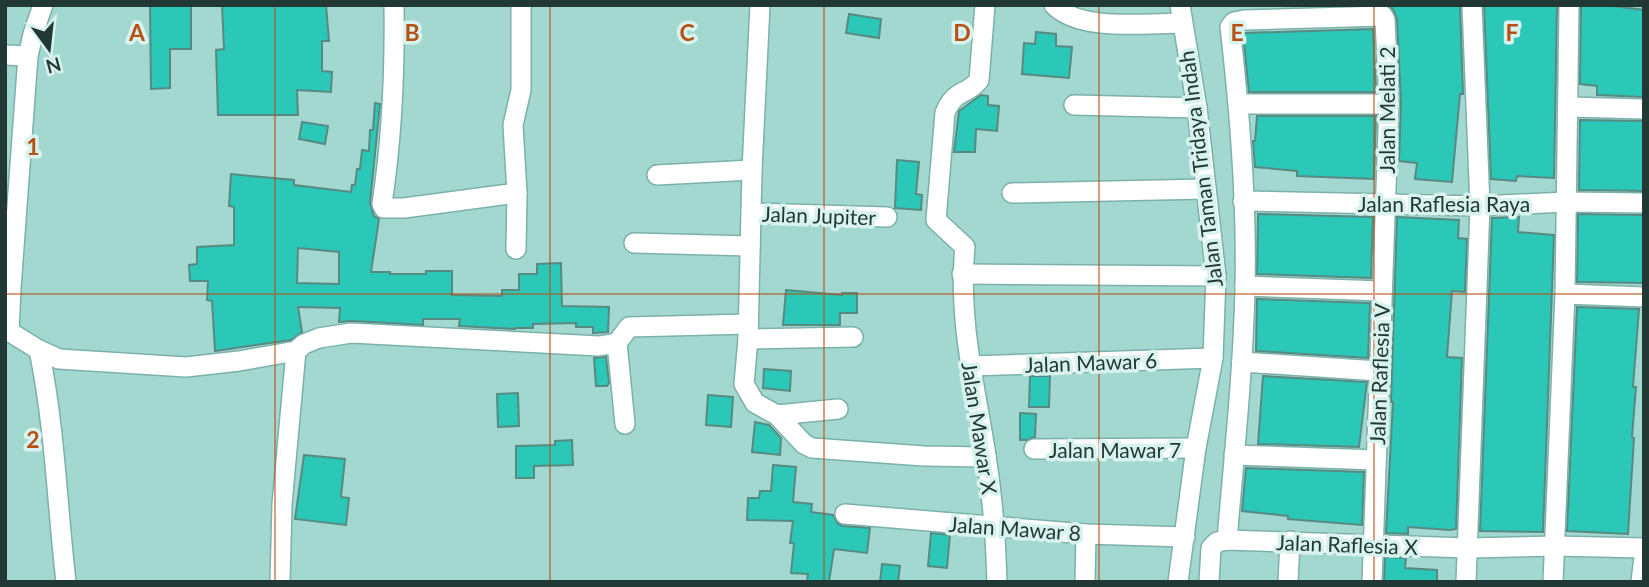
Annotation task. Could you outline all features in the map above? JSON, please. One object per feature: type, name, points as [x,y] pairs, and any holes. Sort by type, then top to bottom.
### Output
[{"type":"street","points":[[43,5],[28,56],[7,330],[39,350],[59,359],[186,367],[296,351],[304,344],[319,338],[351,333],[599,346],[617,343]]},
{"type":"street","points":[[394,5],[395,82],[383,208],[404,208],[517,193]]},
{"type":"street","points":[[516,249],[517,193],[513,125],[521,90],[521,5]]},
{"type":"street","points":[[760,5],[744,384],[748,396],[755,404],[777,415],[804,444],[812,448],[924,456],[986,457]]},
{"type":"street","name":"Jalan Mawar X","points":[[985,5],[979,80],[974,86],[951,99],[945,113],[936,220],[965,247],[962,274],[970,366],[995,526],[997,582]]},
{"type":"street","points":[[1054,5],[1062,13],[1089,23],[1181,14]]},
{"type":"street","points":[[1466,582],[1480,206],[1472,5]]},
{"type":"street","points":[[1553,582],[1565,295],[1569,5]]},
{"type":"street","name":"Jalan Taman Tridaya Indah","points":[[1178,582],[1196,449],[1213,358],[1216,275],[1197,108],[1181,14]]},
{"type":"street","name":"Jalan Melati 2","points":[[1239,104],[1230,27],[1232,24],[1244,20],[1384,17],[1389,104],[1385,204]]},
{"type":"street","points":[[5,55],[28,56]]},
{"type":"street","points":[[1074,104],[1197,108]]},
{"type":"street","points":[[1209,582],[1210,548],[1217,542],[1227,540],[1242,362],[1245,286],[1239,104],[1389,104]]},
{"type":"street","points":[[1569,107],[1644,109]]},
{"type":"street","points":[[657,175],[752,170]]},
{"type":"street","points":[[1012,193],[1206,189]]},
{"type":"street","name":"Jalan Raflesia Raya","points":[[1243,201],[1480,206],[1566,202],[1644,203]]},
{"type":"street","name":"Jalan Raflesia V","points":[[1373,582],[1385,204]]},
{"type":"street","name":"Jalan Jupiter","points":[[751,213],[887,217]]},
{"type":"street","points":[[634,243],[750,246]]},
{"type":"street","points":[[962,274],[1216,275]]},
{"type":"street","points":[[1245,286],[1382,291]]},
{"type":"street","points":[[1565,295],[1644,297]]},
{"type":"street","points":[[625,424],[617,343],[629,327],[853,337]]},
{"type":"street","points":[[39,350],[52,422],[66,582]]},
{"type":"street","points":[[280,582],[282,504],[296,351]]},
{"type":"street","name":"Jalan Mawar 6","points":[[970,366],[1213,358]]},
{"type":"street","points":[[1242,362],[1379,371]]},
{"type":"street","points":[[777,415],[838,409]]},
{"type":"street","name":"Jalan Mawar 7","points":[[1034,449],[1196,449]]},
{"type":"street","points":[[1234,455],[1376,460]]},
{"type":"street","name":"Jalan Mawar 8","points":[[845,514],[1086,534],[1185,537]]},
{"type":"street","points":[[1085,582],[1086,534]]},
{"type":"street","name":"Jalan Raflesia X","points":[[1227,540],[1468,548],[1644,548]]},
{"type":"street","points":[[1288,582],[1290,541]]},
{"type":"street","points":[[1641,582],[1644,557]]},
{"type":"building","points":[[150,5],[191,5],[191,49],[170,49],[170,88],[151,89]]},
{"type":"building","points":[[222,5],[326,5],[329,41],[322,41],[322,71],[332,72],[331,92],[297,90],[298,115],[218,115],[216,50],[224,49]]},
{"type":"building","points":[[1389,5],[1460,5],[1463,94],[1460,94],[1452,182],[1415,179],[1417,163],[1399,161],[1401,103],[1397,19]]},
{"type":"building","points":[[1484,5],[1557,5],[1554,178],[1517,176],[1516,181],[1491,179]]},
{"type":"building","points":[[1581,5],[1644,10],[1644,97],[1597,95],[1597,86],[1580,84]]},
{"type":"building","points":[[849,14],[881,19],[879,38],[846,33]]},
{"type":"building","points":[[1373,29],[1376,92],[1249,92],[1243,33]]},
{"type":"building","points":[[1036,32],[1056,34],[1056,46],[1072,47],[1069,78],[1022,74],[1024,43],[1035,44]]},
{"type":"building","points":[[981,95],[988,96],[988,105],[999,106],[997,131],[976,129],[975,152],[954,152],[959,111]]},
{"type":"building","points":[[375,103],[380,104],[370,203],[374,216],[379,219],[371,272],[426,274],[426,271],[452,271],[452,295],[502,296],[502,290],[519,290],[519,274],[537,274],[537,264],[561,263],[562,306],[609,307],[608,332],[593,333],[593,327],[576,327],[576,323],[533,324],[533,328],[515,329],[459,326],[460,319],[423,319],[423,325],[339,322],[340,308],[298,307],[302,332],[291,340],[215,351],[212,301],[207,300],[208,281],[190,281],[189,265],[197,264],[197,247],[234,245],[234,207],[229,206],[231,174],[294,180],[294,185],[351,192],[352,185],[355,185],[357,169],[360,169],[362,150],[369,151],[370,130],[373,130]],"holes":[[[298,248],[339,252],[339,284],[297,283]]]},
{"type":"building","points":[[1257,116],[1376,116],[1374,179],[1297,176],[1297,171],[1255,167],[1253,141]]},
{"type":"building","points":[[1580,120],[1644,121],[1644,191],[1579,190]]},
{"type":"building","points":[[302,122],[328,126],[325,144],[299,139]]},
{"type":"building","points":[[897,160],[919,162],[916,194],[922,195],[921,210],[895,208]]},
{"type":"building","points":[[1258,214],[1373,217],[1371,278],[1257,274]]},
{"type":"building","points":[[1578,214],[1644,215],[1644,283],[1577,282]]},
{"type":"building","points":[[1397,217],[1459,220],[1458,238],[1467,239],[1465,292],[1452,291],[1447,357],[1462,358],[1456,529],[1408,527],[1408,534],[1386,533],[1393,402]]},
{"type":"building","points":[[1519,217],[1518,232],[1554,235],[1543,532],[1480,531],[1492,218]]},
{"type":"building","points":[[786,290],[842,295],[857,293],[857,313],[840,313],[840,325],[783,325]]},
{"type":"building","points":[[1257,299],[1370,303],[1368,358],[1256,351]]},
{"type":"building","points":[[1577,307],[1639,309],[1633,387],[1636,387],[1628,534],[1567,531]]},
{"type":"building","points":[[606,357],[609,383],[607,386],[596,386],[594,358]]},
{"type":"building","points":[[764,369],[791,371],[790,391],[763,388]]},
{"type":"building","points":[[1030,376],[1050,376],[1049,407],[1029,407]]},
{"type":"building","points":[[1263,376],[1367,382],[1359,447],[1258,444]]},
{"type":"building","points":[[518,393],[519,426],[498,427],[497,394]]},
{"type":"building","points":[[708,395],[733,397],[731,427],[706,425]]},
{"type":"building","points":[[1020,413],[1036,414],[1035,437],[1020,440]]},
{"type":"building","points":[[755,422],[769,425],[781,438],[780,455],[752,452]]},
{"type":"building","points":[[572,440],[573,465],[534,466],[534,478],[516,478],[516,446],[555,445],[555,441]]},
{"type":"building","points":[[304,455],[345,459],[341,497],[349,498],[346,525],[295,519]]},
{"type":"building","points":[[773,465],[796,467],[793,502],[812,504],[811,512],[833,515],[838,524],[843,526],[870,528],[867,553],[834,549],[829,582],[807,581],[808,574],[791,573],[794,543],[790,543],[793,521],[747,520],[748,498],[759,498],[760,491],[771,491]]},
{"type":"building","points":[[1246,468],[1364,472],[1362,525],[1288,519],[1288,516],[1242,511]]},
{"type":"building","points":[[931,533],[950,535],[947,568],[928,566]]},
{"type":"building","points":[[1385,557],[1406,558],[1405,568],[1437,570],[1437,582],[1384,582]]},
{"type":"building","points":[[882,564],[900,566],[898,582],[880,582]]}]
